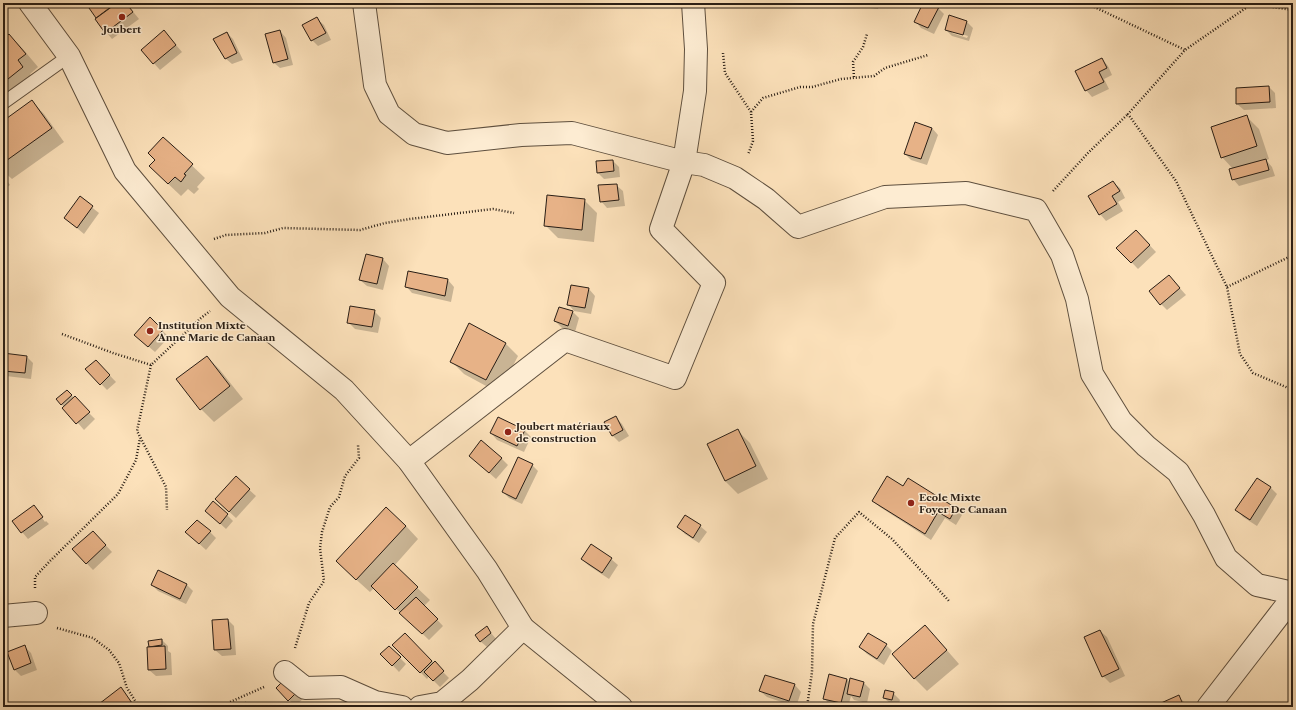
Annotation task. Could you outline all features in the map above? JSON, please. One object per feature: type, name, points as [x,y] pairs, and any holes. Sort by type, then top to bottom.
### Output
[{"type":"street","points":[[30,3],[70,56],[125,171],[187,246],[230,297],[344,390],[409,461],[487,570],[523,628],[621,707]]},
{"type":"street","points":[[364,3],[374,84],[389,114],[414,134],[447,143],[521,135],[572,133],[684,162],[704,165],[735,178],[766,199],[798,227],[885,197],[966,193],[1036,210],[1062,255],[1077,299],[1092,374],[1121,421],[1146,446],[1178,472],[1204,515],[1226,558],[1257,585],[1293,593]]},
{"type":"street","points":[[409,461],[565,340],[675,378],[714,283],[661,229],[684,162],[695,91],[696,50],[694,3]]},
{"type":"street","points":[[1208,707],[1293,597]]},
{"type":"street","points":[[3,616],[36,613]]},
{"type":"street","points":[[420,707],[442,703],[470,680],[523,628]]},
{"type":"street","points":[[285,672],[306,688],[341,687],[375,702],[402,707]]},
{"type":"lane","points":[[3,103],[70,56]]},
{"type":"path","points":[[1086,3],[1186,50]]},
{"type":"path","points":[[1036,210],[1088,153],[1128,114],[1186,50],[1252,3],[1293,10]]},
{"type":"path","points":[[854,77],[853,62],[863,47],[867,34]]},
{"type":"path","points":[[723,48],[726,73],[751,112],[753,141],[744,167],[735,178]]},
{"type":"path","points":[[751,112],[763,98],[800,87],[812,87],[842,78],[874,76],[885,68],[928,55]]},
{"type":"path","points":[[1128,114],[1176,181],[1227,288],[1240,354],[1253,373],[1293,390]]},
{"type":"path","points":[[187,246],[226,235],[265,234],[283,228],[360,230],[385,223],[493,208],[514,213]]},
{"type":"path","points":[[1227,288],[1293,255]]},
{"type":"path","points":[[167,510],[166,487],[137,431],[151,365],[201,318],[230,297]]},
{"type":"path","points":[[62,334],[151,365]]},
{"type":"path","points":[[139,707],[128,688],[120,663],[110,650],[93,638],[53,627],[36,613],[35,577],[118,494],[136,460],[140,438]]},
{"type":"path","points":[[227,707],[230,702],[266,687],[285,672],[284,666],[295,649],[308,603],[324,581],[320,548],[322,532],[330,507],[339,497],[345,476],[359,458],[357,440]]},
{"type":"path","points":[[807,707],[812,672],[813,624],[835,538],[859,512],[892,539],[949,601]]},
{"type":"building","points":[[96,3],[116,3],[96,18],[89,8]]},
{"type":"building","points":[[117,3],[126,3],[133,12],[105,33],[95,19]]},
{"type":"building","points":[[923,3],[931,3],[939,7],[928,28],[914,22]]},
{"type":"building","points":[[949,15],[967,21],[963,35],[945,30]]},
{"type":"building","points":[[317,17],[326,33],[311,41],[302,25]]},
{"type":"building","points":[[164,30],[176,45],[153,64],[141,50]]},
{"type":"building","points":[[280,30],[288,59],[273,63],[265,34]]},
{"type":"building","points":[[227,32],[237,53],[225,59],[213,39]]},
{"type":"building","points":[[9,34],[26,54],[18,60],[23,67],[3,83],[3,39]]},
{"type":"building","points":[[1102,58],[1107,68],[1099,72],[1104,82],[1085,91],[1075,71]]},
{"type":"building","points":[[1269,86],[1270,102],[1236,104],[1236,88]]},
{"type":"building","points":[[32,100],[52,128],[3,163],[3,121]]},
{"type":"building","points":[[1247,115],[1257,146],[1221,158],[1211,127]]},
{"type":"building","points":[[915,122],[932,128],[921,159],[904,154]]},
{"type":"building","points":[[163,137],[193,164],[184,174],[186,175],[181,182],[175,177],[168,184],[149,166],[155,160],[148,153]]},
{"type":"building","points":[[1266,159],[1269,170],[1232,180],[1229,169]]},
{"type":"building","points":[[613,160],[614,171],[597,173],[596,161]]},
{"type":"building","points":[[1113,181],[1120,191],[1112,196],[1117,204],[1099,215],[1088,196]]},
{"type":"building","points":[[617,184],[619,200],[600,202],[598,185]]},
{"type":"building","points":[[547,195],[585,199],[582,230],[544,226]]},
{"type":"building","points":[[80,196],[93,206],[77,228],[64,218]]},
{"type":"building","points":[[1136,230],[1150,245],[1131,263],[1116,248]]},
{"type":"building","points":[[366,254],[383,258],[377,284],[359,280]]},
{"type":"building","points":[[408,271],[448,279],[445,296],[405,287]]},
{"type":"building","points":[[1169,275],[1180,288],[1160,305],[1149,291]]},
{"type":"building","points":[[571,285],[589,288],[585,308],[567,305]]},
{"type":"building","points":[[350,306],[375,310],[372,327],[347,323]]},
{"type":"building","points":[[559,307],[573,311],[568,326],[554,321]]},
{"type":"building","points":[[150,317],[163,330],[148,347],[134,335]]},
{"type":"building","points":[[469,323],[506,343],[486,380],[450,362]]},
{"type":"building","points":[[3,353],[27,356],[25,373],[3,371]]},
{"type":"building","points":[[207,356],[230,386],[200,410],[176,379]]},
{"type":"building","points":[[96,360],[110,375],[100,385],[85,369]]},
{"type":"building","points":[[67,390],[72,395],[61,405],[56,399]]},
{"type":"building","points":[[75,396],[90,412],[76,424],[62,408]]},
{"type":"building","points":[[616,416],[623,430],[612,436],[604,422]]},
{"type":"building","points":[[498,417],[525,430],[517,446],[490,433]]},
{"type":"building","points":[[738,429],[756,466],[725,481],[707,444]]},
{"type":"building","points":[[481,440],[502,458],[489,473],[469,456]]},
{"type":"building","points":[[518,457],[533,464],[516,499],[502,492]]},
{"type":"building","points":[[236,476],[250,489],[229,512],[215,499]]},
{"type":"building","points":[[887,476],[903,486],[908,478],[956,508],[950,519],[938,512],[925,534],[872,501]]},
{"type":"building","points":[[1257,478],[1271,487],[1250,520],[1235,510]]},
{"type":"building","points":[[213,501],[228,514],[220,524],[205,511]]},
{"type":"building","points":[[34,505],[43,517],[21,533],[12,521]]},
{"type":"building","points":[[386,507],[406,526],[356,580],[336,561]]},
{"type":"building","points":[[685,515],[701,525],[693,538],[677,527]]},
{"type":"building","points":[[197,520],[211,531],[199,544],[185,532]]},
{"type":"building","points":[[93,531],[106,545],[86,564],[72,549]]},
{"type":"building","points":[[591,544],[612,558],[602,573],[581,559]]},
{"type":"building","points":[[393,563],[418,587],[395,610],[371,586]]},
{"type":"building","points":[[158,570],[187,584],[180,599],[151,585]]},
{"type":"building","points":[[416,597],[438,619],[422,634],[399,613]]},
{"type":"building","points":[[228,619],[231,649],[214,650],[212,620]]},
{"type":"building","points":[[925,625],[947,650],[914,679],[892,654]]},
{"type":"building","points":[[487,626],[491,633],[480,642],[475,635]]},
{"type":"building","points":[[1100,630],[1119,669],[1102,677],[1084,637]]},
{"type":"building","points":[[405,633],[432,661],[420,673],[392,645]]},
{"type":"building","points":[[868,633],[887,644],[877,659],[859,647]]},
{"type":"building","points":[[162,639],[162,645],[149,647],[148,641]]},
{"type":"building","points":[[25,645],[31,663],[14,670],[7,652]]},
{"type":"building","points":[[165,646],[166,669],[148,670],[147,647]]},
{"type":"building","points":[[389,646],[401,657],[392,666],[380,654]]},
{"type":"building","points":[[435,661],[444,671],[433,681],[424,672]]},
{"type":"building","points":[[829,674],[847,679],[841,703],[823,699]]},
{"type":"building","points":[[765,675],[795,684],[789,701],[759,691]]},
{"type":"building","points":[[286,678],[298,691],[288,701],[276,688]]},
{"type":"building","points":[[850,678],[864,682],[860,697],[847,694]]},
{"type":"building","points":[[121,687],[134,706],[133,707],[95,707]]},
{"type":"building","points":[[885,690],[894,692],[892,700],[883,698]]},
{"type":"building","points":[[1179,695],[1184,707],[1163,707],[1161,703]]},
{"type":"building","points":[[245,702],[253,707],[242,707]]},
{"type":"place","name":"Joubert","points":[[122,17]]},
{"type":"place","name":"Institution Mixte Anne Marie de Canaan","points":[[150,331]]},
{"type":"place","name":"Joubert matériaux de construction","points":[[508,432]]},
{"type":"place","name":"Ecole Mixte Foyer De Canaan","points":[[911,503]]}]
